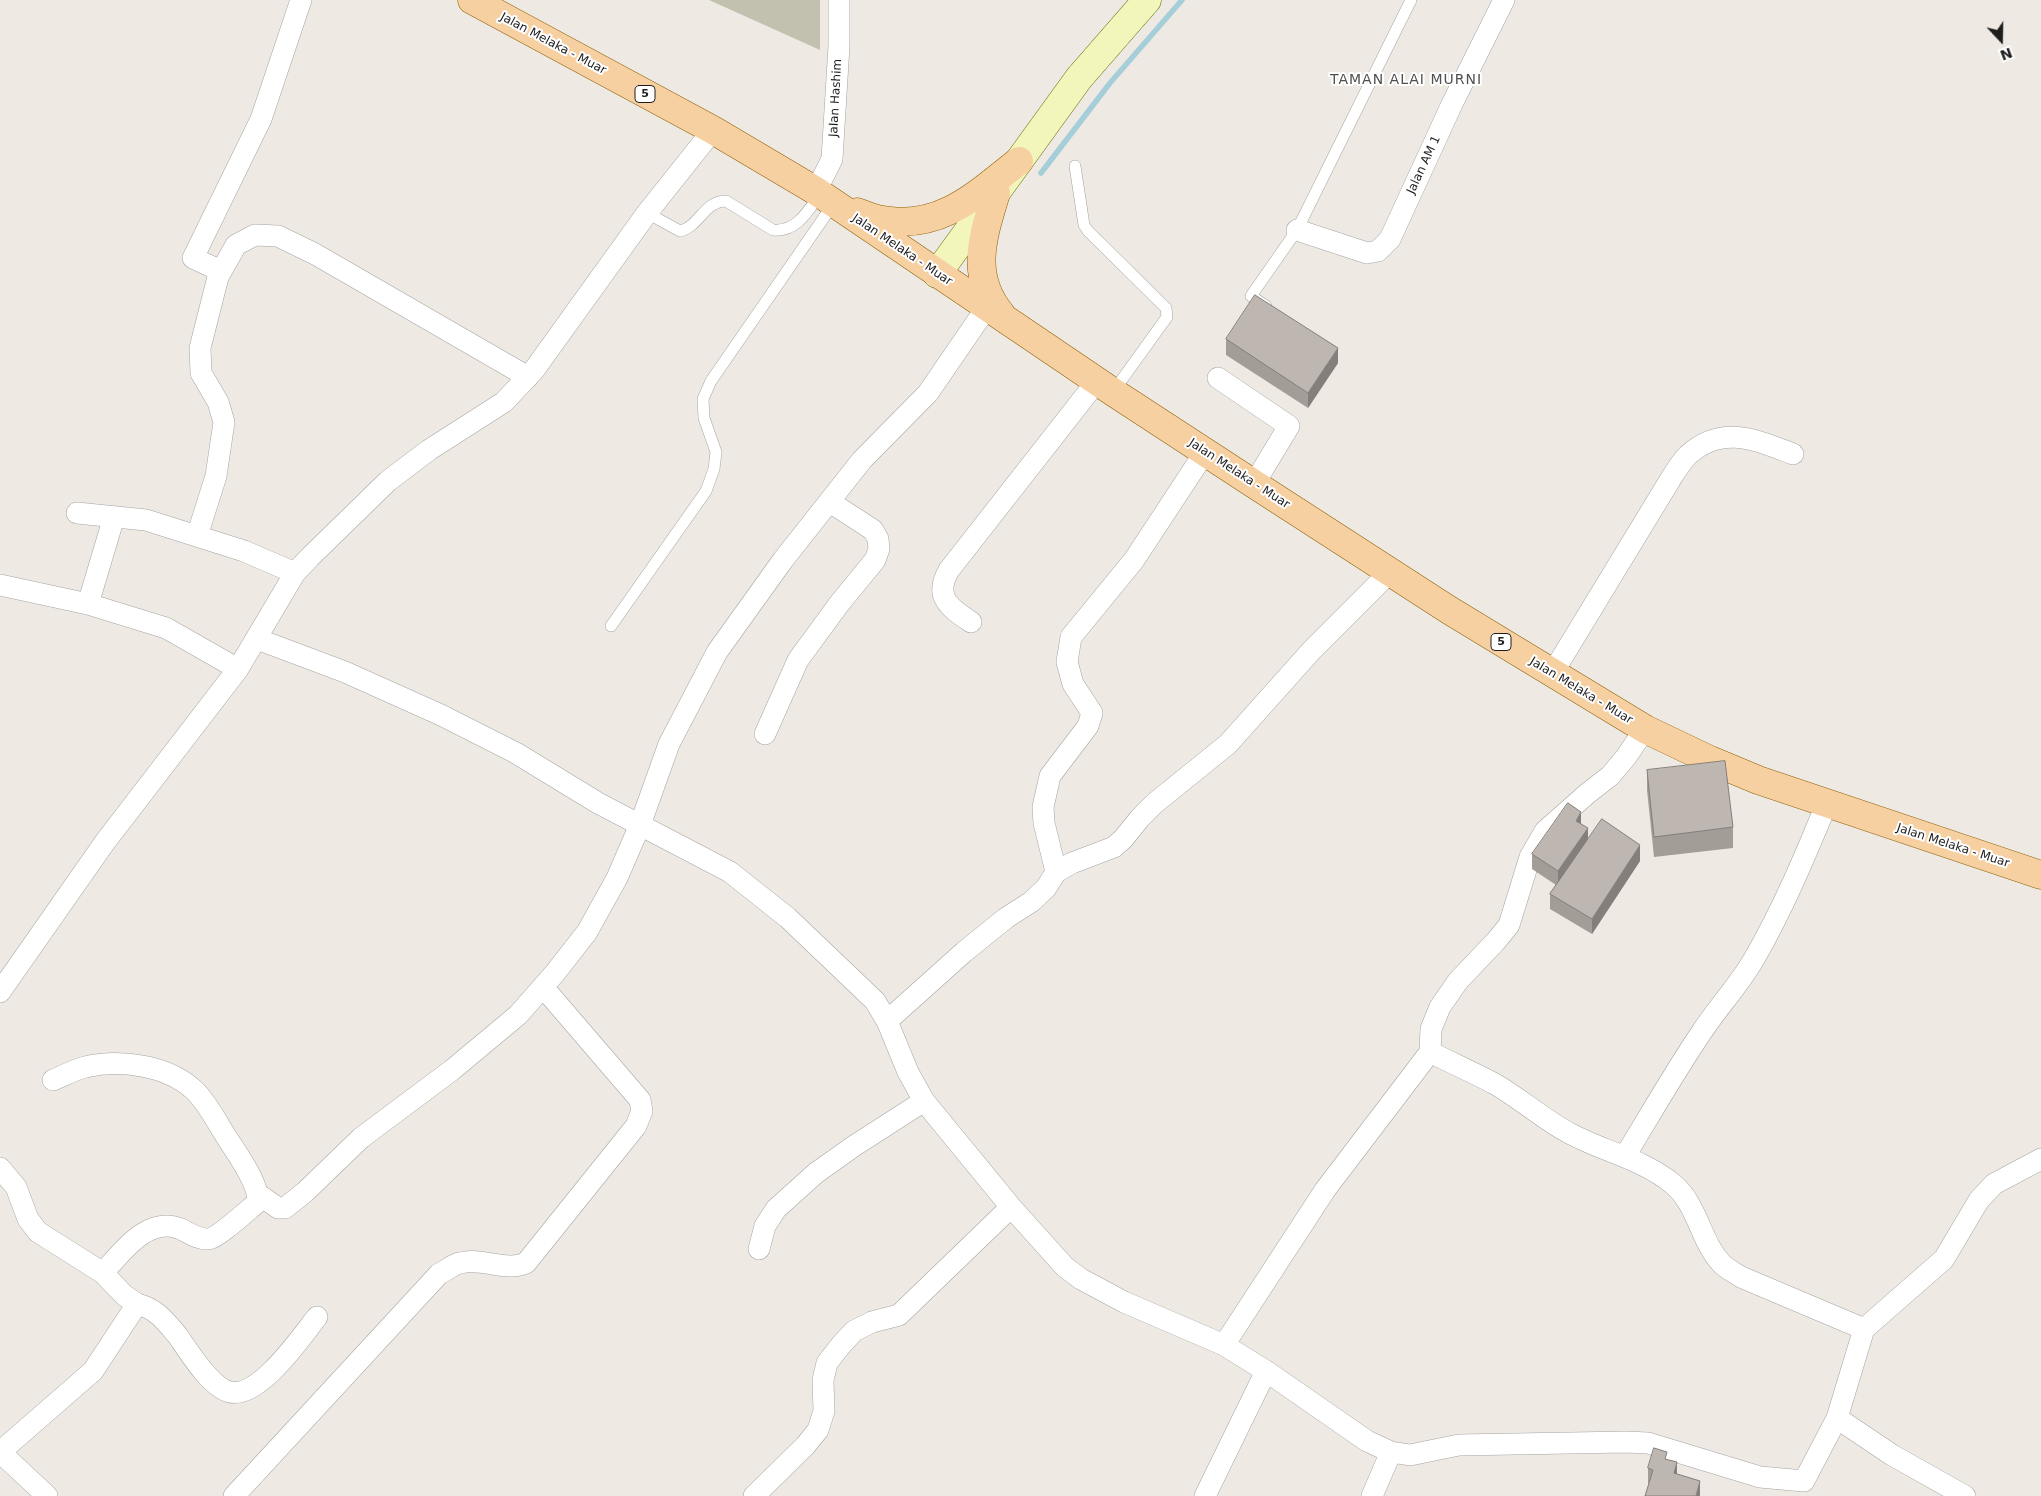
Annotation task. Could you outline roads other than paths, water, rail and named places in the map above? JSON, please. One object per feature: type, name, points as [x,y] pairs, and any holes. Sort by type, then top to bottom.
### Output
[{"type":"main road","name":"Jalan Melaka - Muar","points":[[472,0],[713,130],[827,199],[1105,387],[1254,484],[1552,674],[1645,729],[1736,771],[2041,875]]},
{"type":"main road","points":[[937,274],[1079,78],[1147,0]]},
{"type":"main road","points":[[827,199],[882,220],[907,222],[937,217],[964,204],[1019,161]]},
{"type":"main road","points":[[996,192],[984,231],[981,258],[984,285],[997,314]]},
{"type":"street","points":[[221,272],[193,258],[261,119],[301,0]]},
{"type":"street","name":"Jalan Hashim","points":[[827,199],[832,159],[839,46],[839,0]]},
{"type":"street","name":"Jalan AM 1","points":[[1297,230],[1367,253],[1378,251],[1390,239],[1452,104],[1504,0]]},
{"type":"street","points":[[0,992],[105,842],[238,669],[295,573],[310,556],[388,481],[429,450],[504,402],[528,377],[647,213],[713,130]]},
{"type":"street","points":[[197,536],[216,476],[224,422],[218,402],[201,373],[200,348],[221,272],[236,245],[255,235],[278,236],[315,254],[528,377]]},
{"type":"street","points":[[258,1194],[278,1208],[285,1208],[306,1192],[361,1138],[452,1070],[518,1016],[543,987],[587,932],[617,878],[640,825],[669,744],[717,652],[783,560],[862,460],[928,393],[997,314]]},
{"type":"street","points":[[1218,378],[1289,426],[1254,484]]},
{"type":"street","points":[[971,622],[952,609],[942,591],[942,581],[949,570],[1105,387]]},
{"type":"street","points":[[1552,674],[1664,488],[1687,456],[1707,442],[1730,436],[1754,440],[1793,454]]},
{"type":"street","points":[[1056,872],[1044,823],[1043,807],[1048,784],[1050,776],[1088,726],[1092,712],[1073,684],[1067,662],[1071,637],[1134,560],[1205,452]]},
{"type":"street","points":[[765,734],[798,660],[839,604],[875,560],[879,549],[878,539],[873,530],[830,502]]},
{"type":"street","points":[[77,513],[146,520],[244,551],[295,573]]},
{"type":"street","points":[[88,604],[114,517]]},
{"type":"street","points":[[887,1021],[964,952],[1006,918],[1031,902],[1046,888],[1056,872],[1072,863],[1114,847],[1123,839],[1155,803],[1228,744],[1312,650],[1390,572]]},
{"type":"street","points":[[0,585],[88,604],[166,628],[238,669]]},
{"type":"street","points":[[257,639],[345,672],[516,753],[598,803],[730,872],[788,918],[875,1001],[887,1021],[908,1072],[924,1101],[1011,1207],[1065,1267],[1081,1279],[1124,1302],[1224,1345],[1367,1440],[1391,1452],[1410,1454],[1459,1445],[1648,1443],[1800,1489],[1837,1418],[1864,1329],[1944,1260],[1979,1200],[1994,1184],[2041,1159]]},
{"type":"street","points":[[1224,1345],[1325,1190],[1430,1052],[1431,1029],[1440,1007],[1458,981],[1509,925],[1530,857],[1545,831],[1588,792],[1610,776],[1626,758],[1645,729]]},
{"type":"street","points":[[1625,1156],[1683,1059],[1702,1030],[1741,980],[1754,958],[1797,875],[1827,803]]},
{"type":"street","points":[[234,1496],[439,1274],[460,1263],[472,1262],[518,1267],[526,1263],[636,1126],[642,1111],[640,1100],[543,987]]},
{"type":"street","points":[[1430,1052],[1495,1085],[1568,1132],[1595,1146],[1625,1156],[1653,1170],[1674,1185],[1692,1206],[1712,1250],[1723,1265],[1741,1277],[1864,1329]]},
{"type":"street","points":[[53,1080],[84,1068],[113,1064],[155,1069],[174,1076],[194,1091],[211,1114],[239,1157],[258,1194],[258,1202],[209,1239],[193,1236],[180,1228],[165,1225],[150,1228],[128,1246],[103,1273]]},
{"type":"street","points":[[760,1249],[766,1226],[776,1209],[816,1173],[924,1101]]},
{"type":"street","points":[[0,1168],[16,1187],[28,1219],[38,1232],[103,1273],[124,1296],[164,1318],[217,1385],[230,1392],[245,1391],[260,1382],[285,1356],[317,1317]]},
{"type":"street","points":[[754,1496],[805,1446],[818,1430],[824,1411],[823,1380],[827,1362],[840,1345],[854,1331],[872,1322],[899,1315],[1011,1207]]},
{"type":"street","points":[[47,1496],[0,1452],[93,1371],[137,1304]]},
{"type":"street","points":[[1205,1496],[1266,1372]]},
{"type":"street","points":[[1837,1418],[1892,1455],[1965,1496]]},
{"type":"street","points":[[1372,1496],[1391,1452]]},
{"type":"lane","points":[[1274,311],[1250,296],[1297,230],[1411,0]]},
{"type":"lane","points":[[1075,166],[1084,225],[1166,308],[1167,317],[1105,387]]},
{"type":"lane","points":[[647,213],[680,232],[688,227],[710,205],[719,201],[734,204],[773,230],[782,231],[791,227],[827,199]]},
{"type":"lane","points":[[611,626],[706,491],[714,469],[716,452],[704,418],[703,399],[711,381],[816,228],[827,199]]},
{"type":"lane","points":[[803,218],[816,228]]},
{"type":"waterway","points":[[1041,173],[1110,83],[1182,0]]},
{"type":"district","name":"TAMAN ALAI MURNI","points":[[1406,80]]}]
